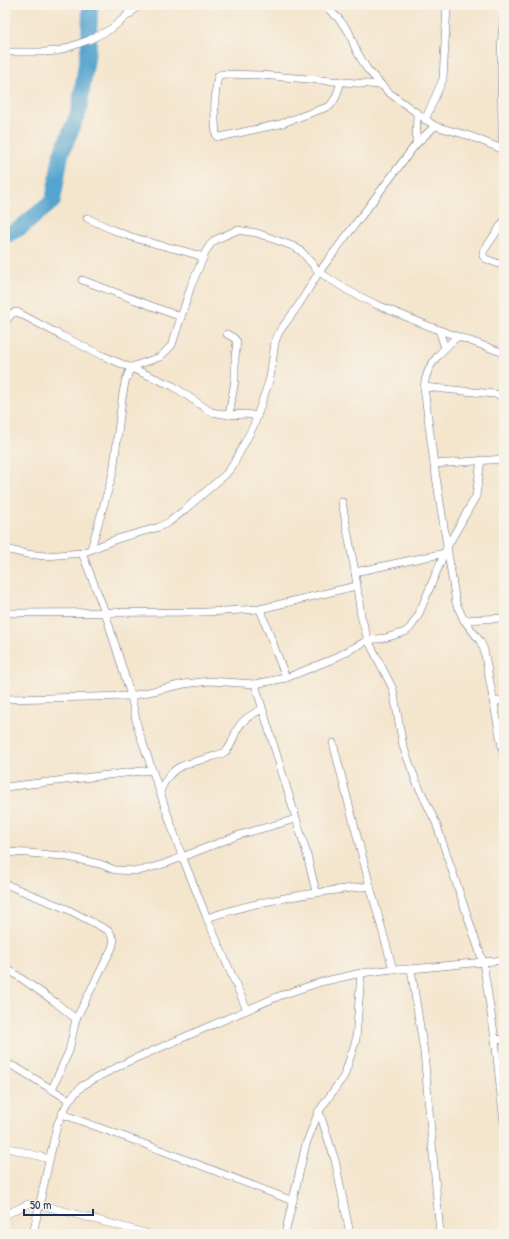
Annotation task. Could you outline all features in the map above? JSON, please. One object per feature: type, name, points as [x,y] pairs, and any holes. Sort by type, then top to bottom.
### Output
[{"type":"street","points":[[126,5],[129,15]]},
{"type":"street","points":[[5,52],[58,51],[89,40],[111,29],[140,5]]},
{"type":"street","points":[[324,5],[338,18],[349,32],[356,50],[367,69],[388,92],[435,126],[470,136],[503,149],[500,64],[504,16]]},
{"type":"street","points":[[425,120],[443,79],[447,5]]},
{"type":"street","points":[[341,82],[333,104],[321,110],[280,124],[217,137],[214,109],[218,76],[222,74],[260,75],[380,85]]},
{"type":"street","points":[[416,144],[417,114]]},
{"type":"street","points":[[5,549],[27,554],[46,556],[82,553],[117,539],[159,527],[169,522],[213,486],[233,464],[247,439],[257,416],[270,378],[275,342],[279,332],[298,306],[319,272],[416,144],[435,126]]},
{"type":"street","points":[[87,218],[145,241],[188,251],[203,257]]},
{"type":"street","points":[[504,221],[482,252],[486,259],[504,266]]},
{"type":"street","points":[[91,549],[113,473],[122,399],[125,382],[131,367],[152,360],[166,352],[172,345],[191,286],[203,257],[210,245],[215,240],[230,232],[244,230],[257,233],[295,247],[302,252],[319,272],[347,290],[374,304],[457,337],[504,353]]},
{"type":"street","points":[[82,280],[181,317]]},
{"type":"street","points":[[5,323],[11,314],[17,312],[62,336],[173,386],[212,412],[229,415],[246,414],[257,416]]},
{"type":"street","points":[[439,330],[445,348]]},
{"type":"street","points":[[226,334],[234,338],[237,342],[235,380],[229,415]]},
{"type":"street","points":[[457,337],[445,348],[428,368],[424,387],[446,550],[456,603],[464,620],[480,641],[484,650],[504,758]]},
{"type":"street","points":[[424,387],[504,395]]},
{"type":"street","points":[[434,464],[504,459]]},
{"type":"street","points":[[5,699],[131,696],[184,684],[210,681],[255,684],[286,678],[333,659],[368,640],[397,635],[405,632],[410,628],[418,616],[446,550],[476,496],[481,460]]},
{"type":"street","points":[[342,502],[355,572],[361,616],[368,640],[393,689],[403,746],[416,781],[436,823],[483,962],[495,1039],[504,1123]]},
{"type":"street","points":[[355,572],[446,550]]},
{"type":"street","points":[[82,553],[105,612],[131,696],[138,729],[182,856],[247,1010]]},
{"type":"street","points":[[5,613],[206,612],[260,609],[356,586]]},
{"type":"street","points":[[260,609],[286,678]]},
{"type":"street","points":[[464,620],[504,618]]},
{"type":"street","points":[[255,684],[296,819],[316,892]]},
{"type":"street","points":[[493,702],[504,700]]},
{"type":"street","points":[[160,791],[166,778],[175,769],[188,763],[211,758],[225,751],[233,741],[238,728],[246,718],[262,709]]},
{"type":"street","points":[[333,743],[393,968]]},
{"type":"street","points":[[5,787],[151,770]]},
{"type":"street","points":[[5,852],[63,856],[100,864],[115,870],[139,871],[164,864],[239,835],[296,819]]},
{"type":"street","points":[[5,884],[68,909],[109,931],[114,940],[112,948],[76,1019],[69,1051],[52,1089]]},
{"type":"street","points":[[207,918],[235,908],[316,892],[370,886]]},
{"type":"street","points":[[33,1234],[38,1204],[57,1126],[69,1100],[82,1086],[127,1062],[279,996],[322,982],[361,973],[393,968],[411,969],[504,960]]},
{"type":"street","points":[[5,967],[55,1002],[76,1019]]},
{"type":"street","points":[[411,969],[424,1052],[440,1234]]},
{"type":"street","points":[[285,1234],[306,1144],[319,1111],[344,1076],[356,1040],[361,973]]},
{"type":"street","points":[[495,1039],[504,1040]]},
{"type":"street","points":[[5,1063],[17,1068],[69,1100]]},
{"type":"street","points":[[319,1111],[335,1160],[350,1234]]},
{"type":"street","points":[[62,1114],[293,1201]]},
{"type":"street","points":[[5,1148],[49,1159]]},
{"type":"street","points":[[5,1215],[28,1204],[38,1204],[149,1234]]},
{"type":"waterway","points":[[5,236],[20,228],[53,201],[61,154],[79,111],[89,44],[90,5]]}]
